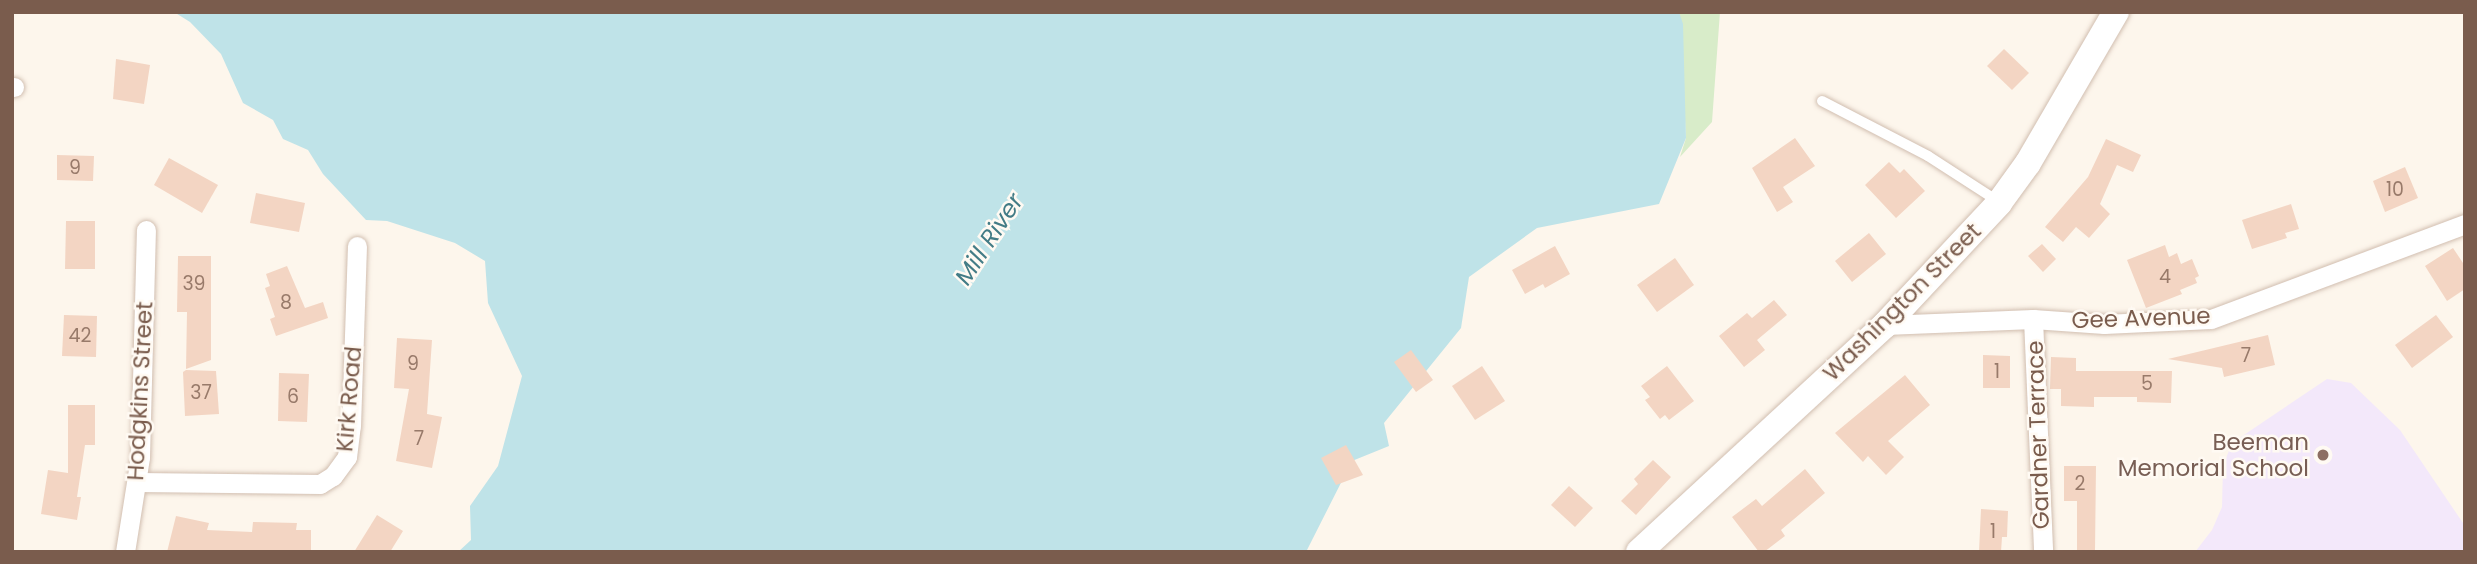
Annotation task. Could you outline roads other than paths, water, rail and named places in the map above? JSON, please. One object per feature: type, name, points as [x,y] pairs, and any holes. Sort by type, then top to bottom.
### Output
[{"type":"main road","name":"Washington Street","points":[[1639,552],[1885,325],[1999,203],[2028,163],[2116,12]]},
{"type":"street","name":"Gee Avenue","points":[[1885,325],[2033,319],[2104,324],[2211,319],[2465,224]]},
{"type":"street","name":"Hodgkins Street","points":[[125,552],[137,482],[146,230]]},
{"type":"street","name":"Kirk Road","points":[[137,482],[320,484],[334,476],[347,457],[351,426],[357,246]]},
{"type":"street","name":"Gardner Terrace","points":[[2033,319],[2043,552]]},
{"type":"lane","points":[[1822,101],[1928,156],[1999,203]]},
{"type":"water","name":"Mill River","points":[[174,12],[1679,12],[1683,24],[1686,138],[1659,204],[1537,228],[1469,277],[1461,328],[1384,423],[1389,446],[1352,461],[1306,552],[458,552],[471,540],[470,506],[498,466],[522,376],[488,303],[485,261],[455,243],[387,221],[366,220],[323,174],[308,150],[283,139],[273,120],[243,103],[221,54],[190,22]]},
{"type":"place","name":"Beeman Memorial School","points":[[2323,455]]}]
